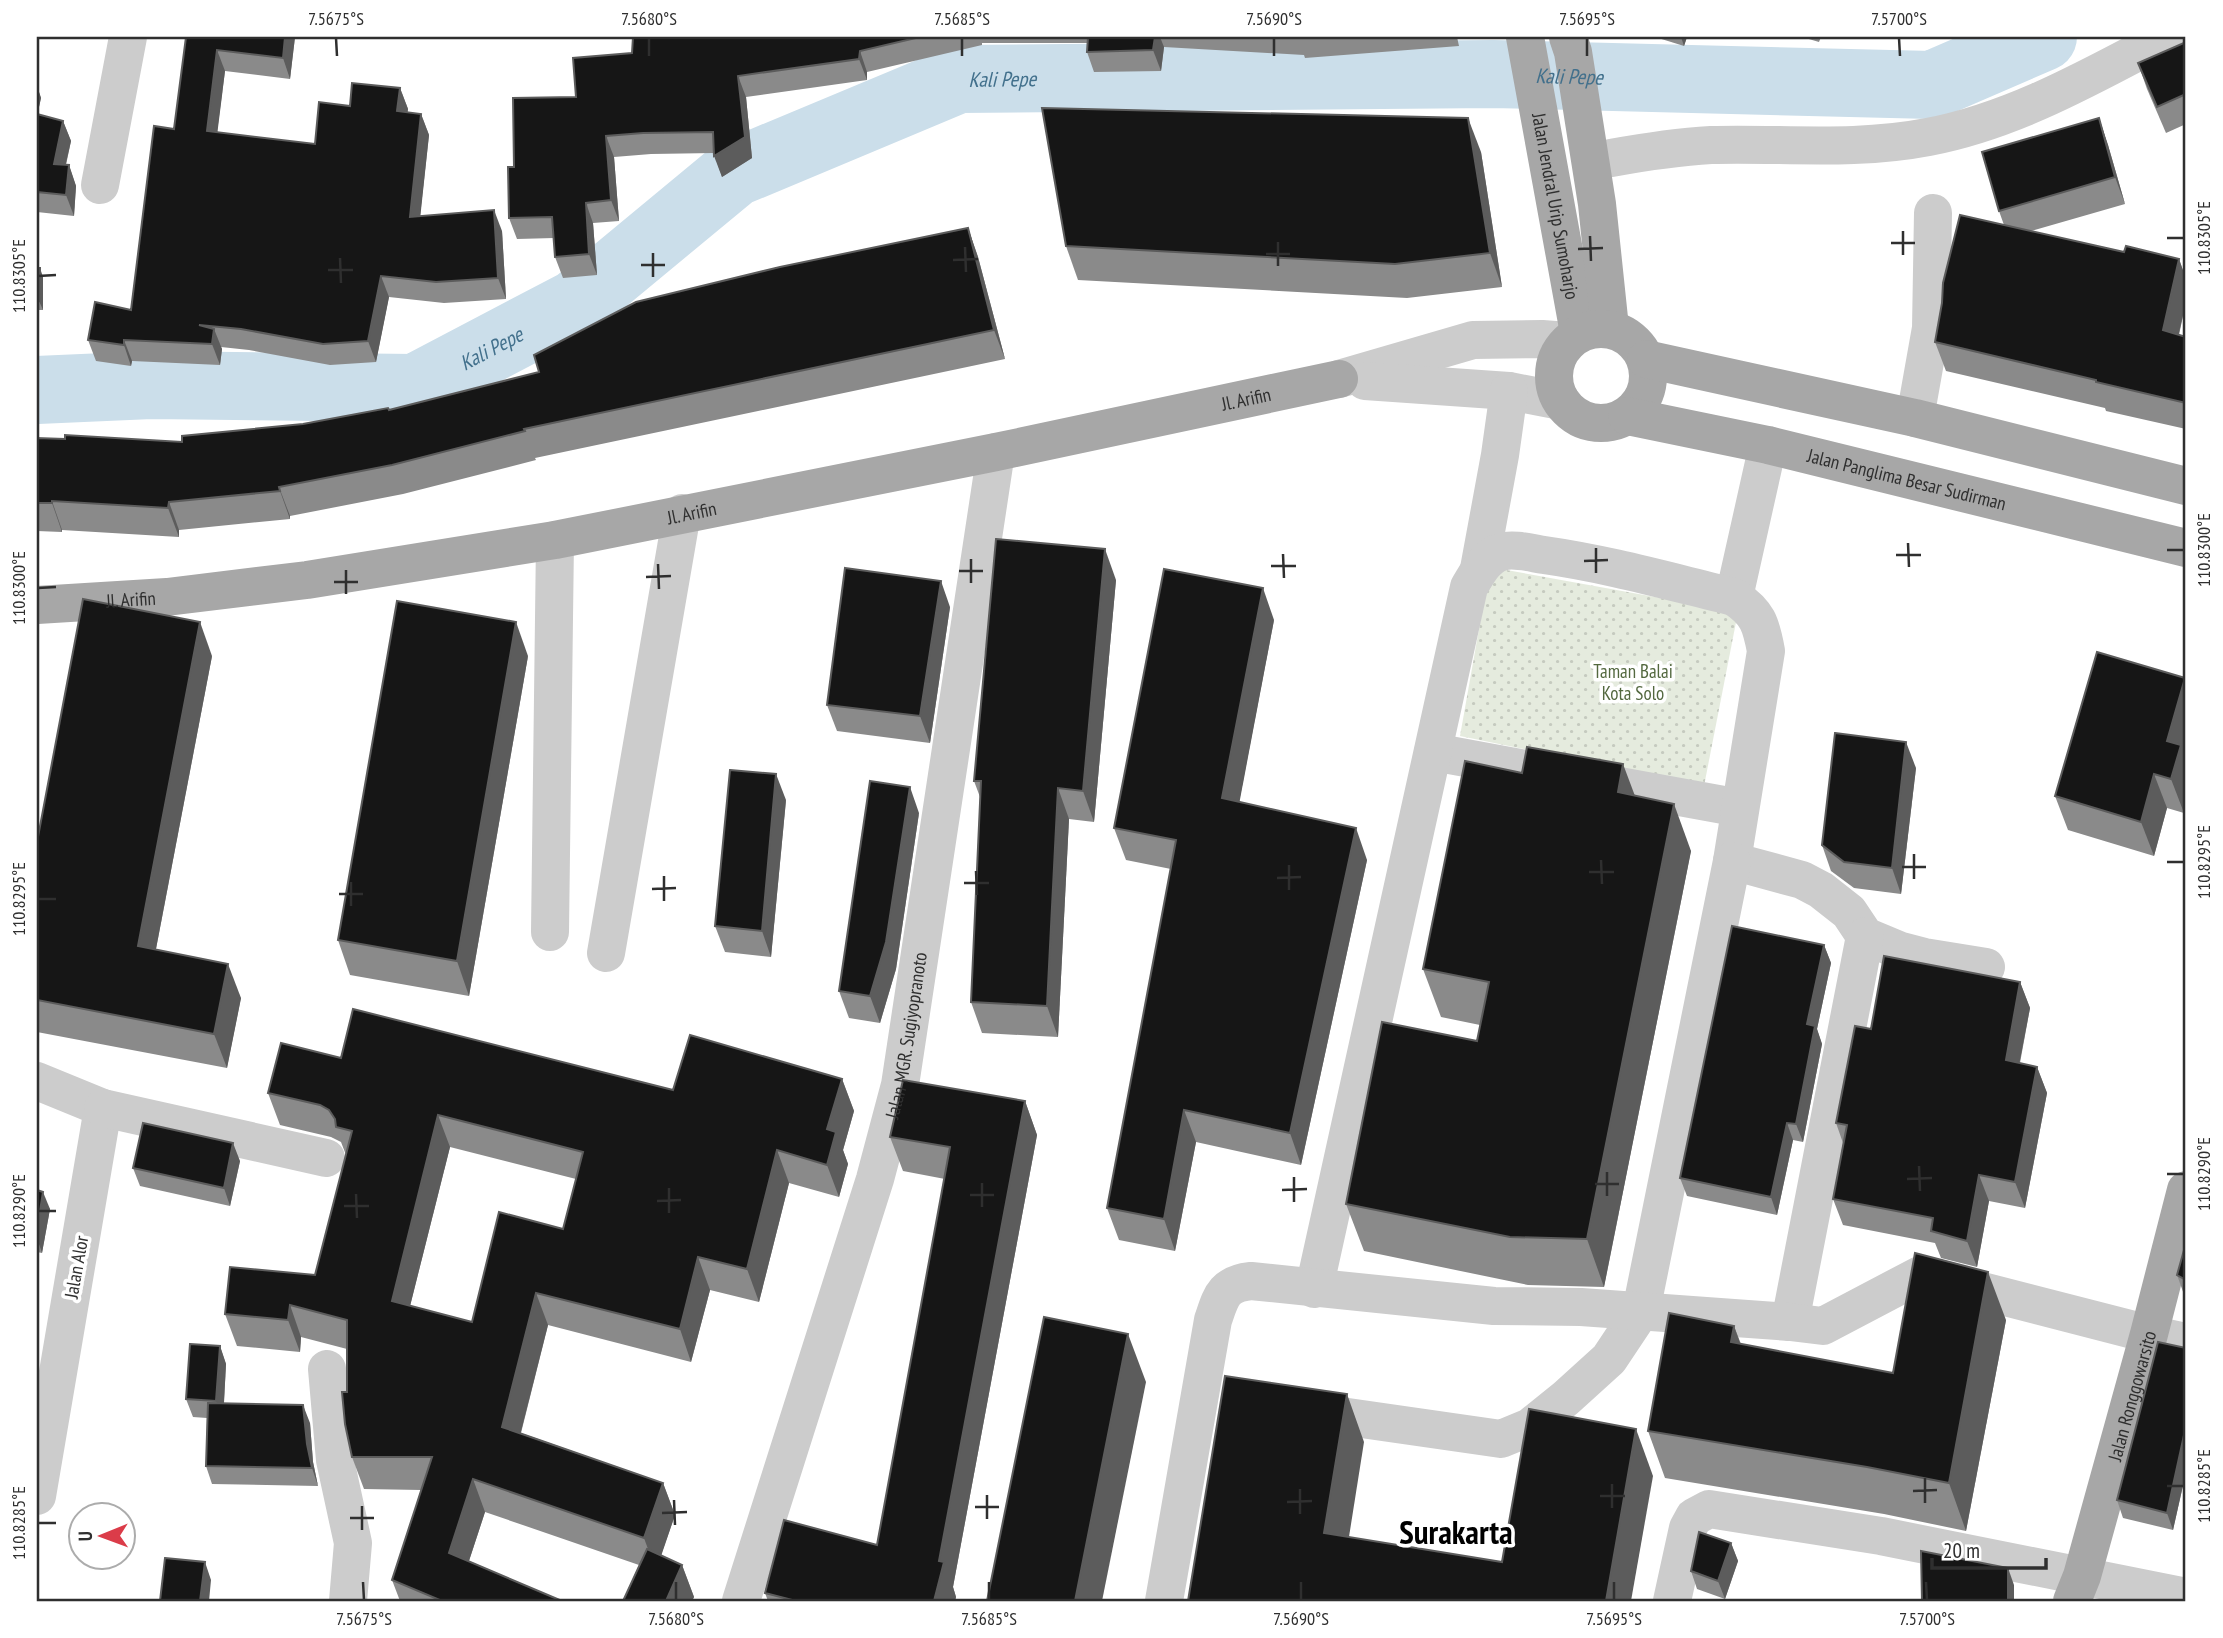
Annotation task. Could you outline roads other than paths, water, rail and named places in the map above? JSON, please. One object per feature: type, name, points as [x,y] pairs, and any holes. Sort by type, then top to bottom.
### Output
[{"type":"main road","points":[[1570,45],[1597,204],[1586,334]]},
{"type":"main road","name":"Jalan Jendral Urip Sumoharjo","points":[[1528,47],[1555,203],[1586,334]]},
{"type":"main road","points":[[1586,334],[1625,334],[1638,345],[1646,359],[1649,376],[1646,392],[1638,406],[1627,416],[1613,422],[1598,424],[1583,420],[1561,401],[1555,386],[1554,370],[1559,355],[1586,334]]},
{"type":"main road","points":[[1646,359],[1915,418],[2186,486]]},
{"type":"main road","name":"Jl. Arifin","points":[[37,605],[167,597],[307,580],[555,540],[996,452],[1339,379]]},
{"type":"main road","name":"Jalan Panglima Besar Sudirman","points":[[1627,416],[1768,445],[2186,548]]},
{"type":"main road","name":"Jalan Ronggowarsito","points":[[2077,1588],[2149,1334],[2186,1190]]},
{"type":"street","points":[[100,185],[128,37]]},
{"type":"street","points":[[1611,158],[1667,148],[1712,145],[1806,146],[1926,138],[1979,125],[2075,85],[2166,37]]},
{"type":"street","points":[[1915,418],[1931,328],[1933,213]]},
{"type":"street","points":[[1339,379],[1473,340],[1586,334]]},
{"type":"street","points":[[1339,379],[1508,391],[1561,401]]},
{"type":"street","points":[[1479,569],[1500,455],[1508,391]]},
{"type":"street","points":[[1734,597],[1768,445]]},
{"type":"street","name":"Jalan MGR. Sugiyopranoto","points":[[741,1601],[875,1179],[900,1085],[996,452]]},
{"type":"street","points":[[606,953],[682,513]]},
{"type":"street","points":[[550,932],[555,540]]},
{"type":"street","points":[[1268,1406],[1501,1439],[1530,1427],[1609,1359],[1641,1311],[1732,861],[1766,651],[1762,625],[1750,608],[1734,597],[1587,561],[1521,552],[1502,551],[1479,569],[1469,587],[1314,1289]]},
{"type":"street","points":[[1433,752],[1740,808]]},
{"type":"street","points":[[1732,861],[1802,880],[1821,890],[1849,912],[1865,936],[1924,957],[1986,967]]},
{"type":"street","points":[[1790,1322],[1865,936]]},
{"type":"street","points":[[37,1081],[103,1108],[326,1158]]},
{"type":"street","name":"Jalan Alor","points":[[37,1496],[103,1108]]},
{"type":"street","points":[[1164,1601],[1213,1398],[1213,1320],[1224,1292],[1233,1285],[1251,1281],[1494,1306],[1581,1307],[1822,1326],[1920,1275],[2186,1342]]},
{"type":"street","points":[[327,1369],[335,1460],[353,1543],[348,1601]]},
{"type":"street","points":[[1672,1601],[1688,1528],[1694,1517],[1709,1509],[1881,1535],[2077,1588],[2186,1597]]},
{"type":"waterway","name":"Kali Pepe","points":[[37,390],[151,385],[415,388],[577,303],[734,173],[959,79],[1493,74],[1932,85],[2043,37]]},
{"type":"district","name":"Surakarta","points":[[1456,1531]]},
{"type":"park label","name":"Taman Balai Kota Solo","points":[[1633,682]]}]
